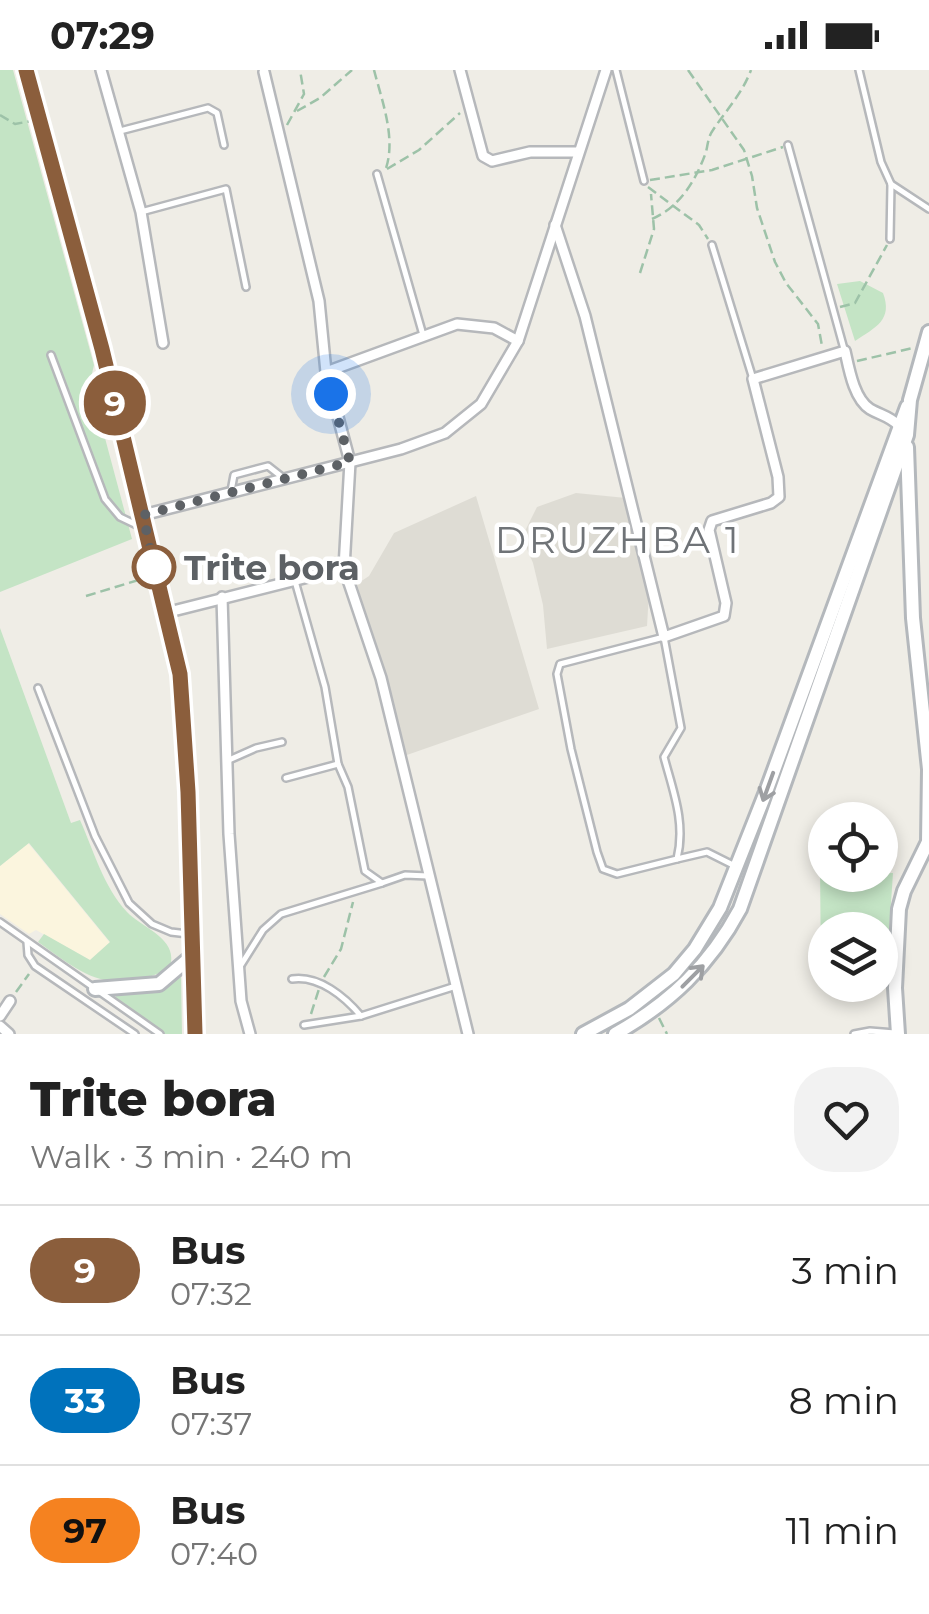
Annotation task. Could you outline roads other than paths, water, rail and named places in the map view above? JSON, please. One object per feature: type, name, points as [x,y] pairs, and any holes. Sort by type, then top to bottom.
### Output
[{"type":"street","points":[[26,70],[180,674],[188,792],[195,1034]]},
{"type":"street","points":[[101,70],[141,212],[163,343]]},
{"type":"street","points":[[460,70],[483,156],[492,161],[530,152],[578,152]]},
{"type":"street","points":[[144,522],[231,492],[445,433],[481,404],[518,341],[606,70]]},
{"type":"street","points":[[264,72],[319,301],[326,372],[350,462],[344,568],[381,678],[468,1034]]},
{"type":"street","points":[[555,225],[585,316],[664,637],[724,616],[726,603],[709,530],[712,522],[771,504],[778,497],[778,477],[753,379],[845,351],[861,400],[902,430],[913,618],[929,769],[929,842],[904,891],[899,910],[895,988],[898,1033]]},
{"type":"street","points":[[326,372],[457,324],[480,324],[518,341]]},
{"type":"street","points":[[615,1034],[655,1010],[710,958],[740,909],[902,430],[927,338]]},
{"type":"street","points":[[583,1034],[629,1009],[674,974],[712,922],[738,868],[902,430]]},
{"type":"street","points":[[166,613],[344,568]]},
{"type":"street","points":[[222,596],[223,710],[229,760],[238,968],[250,1034]]},
{"type":"street","points":[[94,989],[159,984],[192,956]]},
{"type":"street","points":[[0,1016],[10,1001]]},
{"type":"street","points":[[0,1026],[10,1034]]},
{"type":"lane","points":[[616,70],[644,181]]},
{"type":"lane","points":[[859,70],[881,162],[891,184],[890,239]]},
{"type":"lane","points":[[120,131],[208,108],[217,113],[224,145]]},
{"type":"lane","points":[[788,145],[845,351]]},
{"type":"lane","points":[[377,174],[424,336]]},
{"type":"lane","points":[[891,184],[929,209]]},
{"type":"lane","points":[[141,212],[226,190],[246,286]]},
{"type":"lane","points":[[712,244],[753,379]]},
{"type":"lane","points":[[50,355],[105,499],[120,517],[144,522]]},
{"type":"lane","points":[[231,492],[234,475],[268,466],[285,478]]},
{"type":"lane","points":[[295,580],[325,687],[338,764],[348,786],[365,870],[382,883]]},
{"type":"lane","points":[[677,859],[682,840],[681,820],[664,756],[682,728],[664,637],[560,664],[556,674],[570,749],[602,869],[617,874],[706,852],[738,868]]},
{"type":"lane","points":[[38,688],[95,836],[129,903],[152,924],[191,935]]},
{"type":"lane","points":[[229,760],[282,742]]},
{"type":"lane","points":[[286,778],[338,764]]},
{"type":"lane","points":[[238,968],[263,930],[281,914],[406,875],[428,876]]},
{"type":"lane","points":[[0,922],[160,1034]]},
{"type":"lane","points":[[27,942],[28,955],[35,966],[135,1034]]},
{"type":"lane","points":[[292,979],[302,978],[320,985],[347,1000],[360,1016]]},
{"type":"lane","points":[[304,1025],[360,1016],[456,986]]},
{"type":"lane","points":[[854,1034],[898,1033]]},
{"type":"place","name":"Trite bora","points":[[154,567]]},
{"type":"district","name":"DRUZHBA 1","points":[[618,539]]}]
